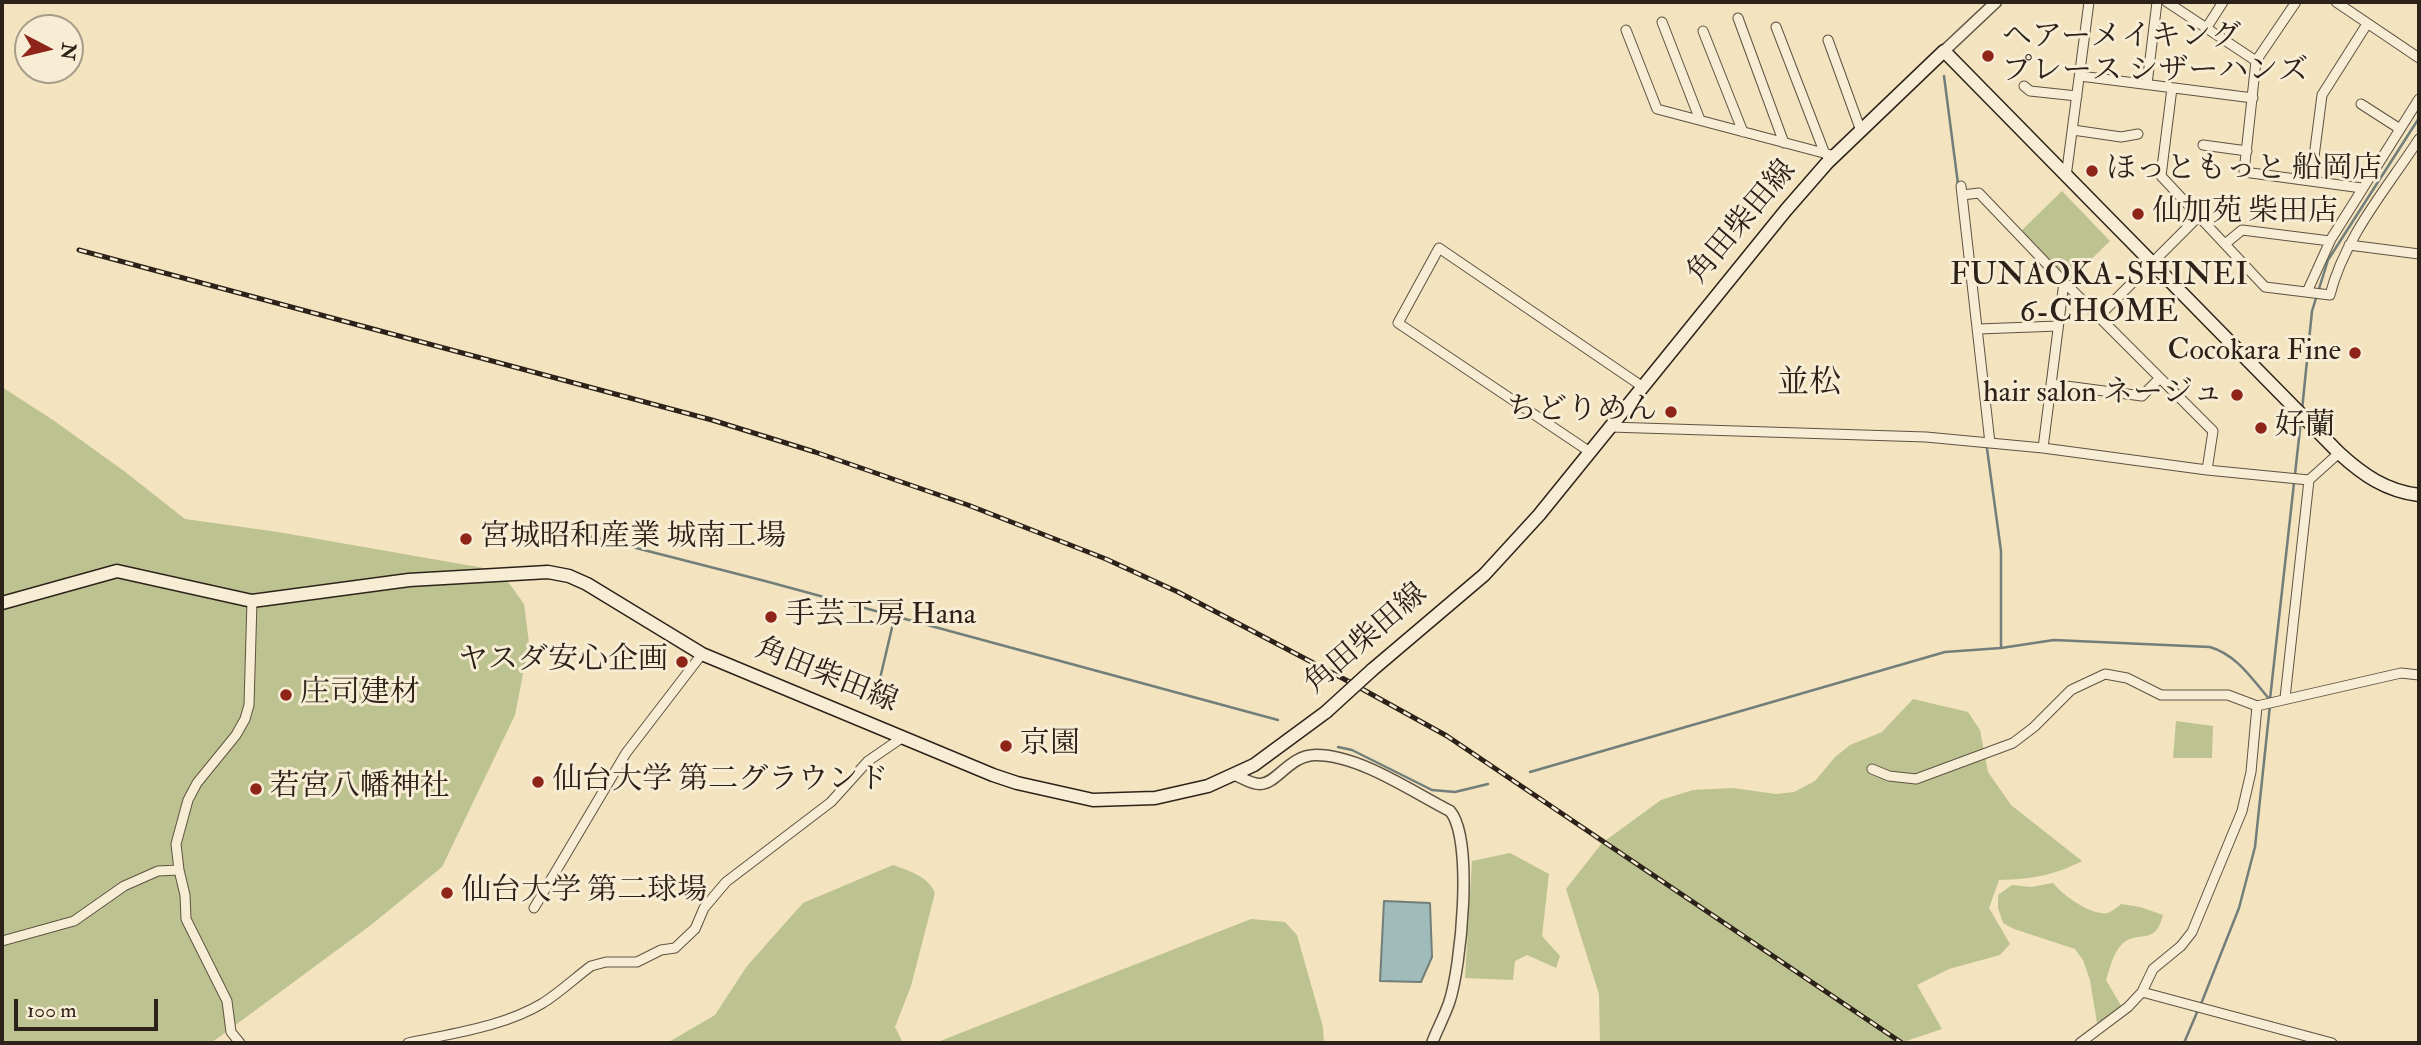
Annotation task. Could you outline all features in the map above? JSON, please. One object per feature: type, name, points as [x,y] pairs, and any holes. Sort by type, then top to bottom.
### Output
[{"type":"main road","name":"角田柴田線","points":[[2,603],[117,571],[252,601],[409,580],[548,572],[569,576],[587,584],[702,654],[1017,783],[1093,800],[1155,798],[1209,786],[1254,765],[1325,712],[1484,575],[1539,515],[1830,155],[1861,131],[1944,51]]},
{"type":"main road","points":[[1944,51],[2339,453],[2371,480],[2398,491],[2419,495]]},
{"type":"street","points":[[1944,51],[1996,2]]},
{"type":"street","points":[[2066,177],[2089,2]]},
{"type":"street","points":[[2147,84],[2157,2]]},
{"type":"street","points":[[2167,2],[2256,61]]},
{"type":"street","points":[[2207,27],[2223,2]]},
{"type":"street","points":[[2296,2],[2256,61],[2244,172],[2362,188]]},
{"type":"street","points":[[2336,2],[2419,58]]},
{"type":"street","points":[[1738,18],[1784,143]]},
{"type":"street","points":[[1662,22],[1700,120]]},
{"type":"street","points":[[2311,180],[2322,94],[2367,23]]},
{"type":"street","points":[[1776,27],[1830,155]]},
{"type":"street","points":[[1626,30],[1657,109],[1830,155]]},
{"type":"street","points":[[1703,31],[1743,132]]},
{"type":"street","points":[[1828,40],[1861,131]]},
{"type":"street","points":[[2080,76],[2253,98]]},
{"type":"street","points":[[2024,86],[2030,91],[2077,96]]},
{"type":"street","points":[[2172,88],[2161,177],[2265,287],[2330,295],[2336,270],[2349,245],[2419,139]]},
{"type":"street","points":[[2309,292],[2330,241],[2419,99]]},
{"type":"street","points":[[2361,104],[2400,129]]},
{"type":"street","points":[[2073,130],[2120,137],[2138,134]]},
{"type":"street","points":[[2203,145],[2246,151]]},
{"type":"street","points":[[1987,443],[1979,329],[1962,191],[1979,193],[2213,431],[2207,470]]},
{"type":"street","points":[[2099,316],[2198,217]]},
{"type":"street","points":[[2225,244],[2242,230],[2330,241]]},
{"type":"street","points":[[2349,245],[2419,254]]},
{"type":"street","points":[[1590,452],[1398,323],[1439,248],[1643,387]]},
{"type":"street","points":[[2043,449],[2064,282]]},
{"type":"street","points":[[1979,329],[2057,326]]},
{"type":"street","points":[[2051,384],[2142,396],[2160,378]]},
{"type":"street","points":[[1610,427],[1926,437],[2305,480],[2339,453]]},
{"type":"street","points":[[2285,698],[2305,480]]},
{"type":"street","points":[[240,1043],[232,1032],[224,994],[209,970],[186,919],[185,895],[176,844],[188,800],[197,783],[236,735],[245,719],[249,705],[252,601]]},
{"type":"street","points":[[534,908],[626,753],[702,654]]},
{"type":"street","points":[[1872,769],[1889,776],[1916,779],[2006,746],[2034,727],[2071,690],[2105,674],[2127,678],[2161,695],[2228,695],[2257,706],[2401,673],[2419,675]]},
{"type":"street","points":[[2080,1043],[2128,1007],[2142,992],[2153,969],[2181,946],[2192,932],[2242,811],[2251,772],[2257,706]]},
{"type":"street","points":[[408,1043],[469,1031],[526,1011],[545,1002],[599,963],[636,962],[661,950],[675,948],[695,929],[704,908],[726,882],[831,802],[868,761],[903,737]]},
{"type":"street","points":[[1235,775],[1261,784],[1296,759],[1312,755],[1329,756],[1366,768],[1450,811],[1455,817],[1462,846],[1463,894],[1457,969],[1449,1003],[1432,1043]]},
{"type":"street","points":[[2,941],[74,921],[124,886],[158,871],[179,870]]},
{"type":"street","points":[[2142,992],[2332,1043]]},
{"type":"green space","points":[[2062,191],[2110,241],[2069,281],[2021,231]]},
{"type":"green space","points":[[2,387],[124,471],[185,519],[278,532],[495,570],[506,579],[524,604],[529,643],[515,715],[442,867],[371,925],[211,1043],[2,1043]]},
{"type":"green space","points":[[1913,699],[1968,712],[1980,730],[1988,772],[2011,805],[2082,861],[2042,876],[1999,880],[1989,908],[2010,944],[2000,955],[1949,969],[1917,985],[1942,1029],[1900,1043],[1600,1043],[1599,994],[1566,889],[1602,843],[1661,800],[1693,790],[1733,788],[1776,794],[1794,792],[1815,781],[1835,757],[1850,745],[1882,732]]},
{"type":"green space","points":[[2176,721],[2213,726],[2212,758],[2173,758]]},
{"type":"green space","points":[[1510,853],[1549,874],[1542,936],[1560,956],[1556,968],[1527,955],[1515,961],[1513,980],[1465,978],[1472,861]]},
{"type":"green space","points":[[893,865],[923,878],[935,893],[911,986],[895,1027],[903,1043],[667,1043],[715,1015],[747,966],[803,903]]},
{"type":"green space","points":[[2053,883],[2075,902],[2095,912],[2107,913],[2121,904],[2163,915],[2156,931],[2128,940],[2116,952],[2106,980],[2123,1009],[2097,1023],[2090,980],[2083,960],[2075,949],[2014,929],[2003,923],[1998,908],[1998,895],[2012,885],[2031,887]]},
{"type":"green space","points":[[1251,919],[1285,922],[1297,935],[1323,1027],[1324,1043],[935,1043]]},
{"type":"water","points":[[1384,901],[1430,903],[1432,957],[1421,982],[1380,981]]},
{"type":"waterway","points":[[1944,76],[1958,184]]},
{"type":"waterway","points":[[2302,410],[2312,311],[2328,260],[2419,118]]},
{"type":"waterway","points":[[2270,699],[2301,420]]},
{"type":"waterway","points":[[1530,772],[1945,652],[2001,648],[2001,551],[1985,434]]},
{"type":"waterway","points":[[550,526],[765,581],[1278,720]]},
{"type":"waterway","points":[[874,704],[895,615]]},
{"type":"waterway","points":[[2001,648],[2054,640],[2210,647],[2236,662],[2270,700]]},
{"type":"waterway","points":[[2201,1004],[2239,908],[2255,847],[2270,705]]},
{"type":"waterway","points":[[1338,747],[1352,750],[1432,790],[1455,792],[1488,784]]},
{"type":"waterway","points":[[2184,1043],[2198,1010]]},
{"type":"railway","points":[[79,250],[712,420],[968,505],[1106,559],[1178,592],[1447,736],[1902,1043]]},
{"type":"place","name":"ヘアーメイキング プレース シザーハンズ","points":[[1988,56]]},
{"type":"place","name":"ほっともっと 船岡店","points":[[2092,171]]},
{"type":"place","name":"仙加苑 柴田店","points":[[2138,214]]},
{"type":"place","name":"Cocokara Fine","points":[[2355,353]]},
{"type":"place","name":"hair salon ネージュ","points":[[2237,395]]},
{"type":"place","name":"ちどりめん","points":[[1671,412]]},
{"type":"place","name":"好蘭","points":[[2261,428]]},
{"type":"place","name":"宮城昭和産業 城南工場","points":[[466,539]]},
{"type":"place","name":"手芸工房 Hana","points":[[771,617]]},
{"type":"place","name":"ヤスダ安心企画","points":[[682,662]]},
{"type":"place","name":"庄司建材","points":[[286,695]]},
{"type":"place","name":"京園","points":[[1006,746]]},
{"type":"place","name":"仙台大学 第二グラウンド","points":[[538,782]]},
{"type":"place","name":"若宮八幡神社","points":[[256,789]]},
{"type":"place","name":"仙台大学 第二球場","points":[[447,893]]},
{"type":"district","name":"FUNAOKA-SHINEI 6-CHOME","points":[[2099,296]]},
{"type":"district","name":"並松","points":[[1809,385]]}]
